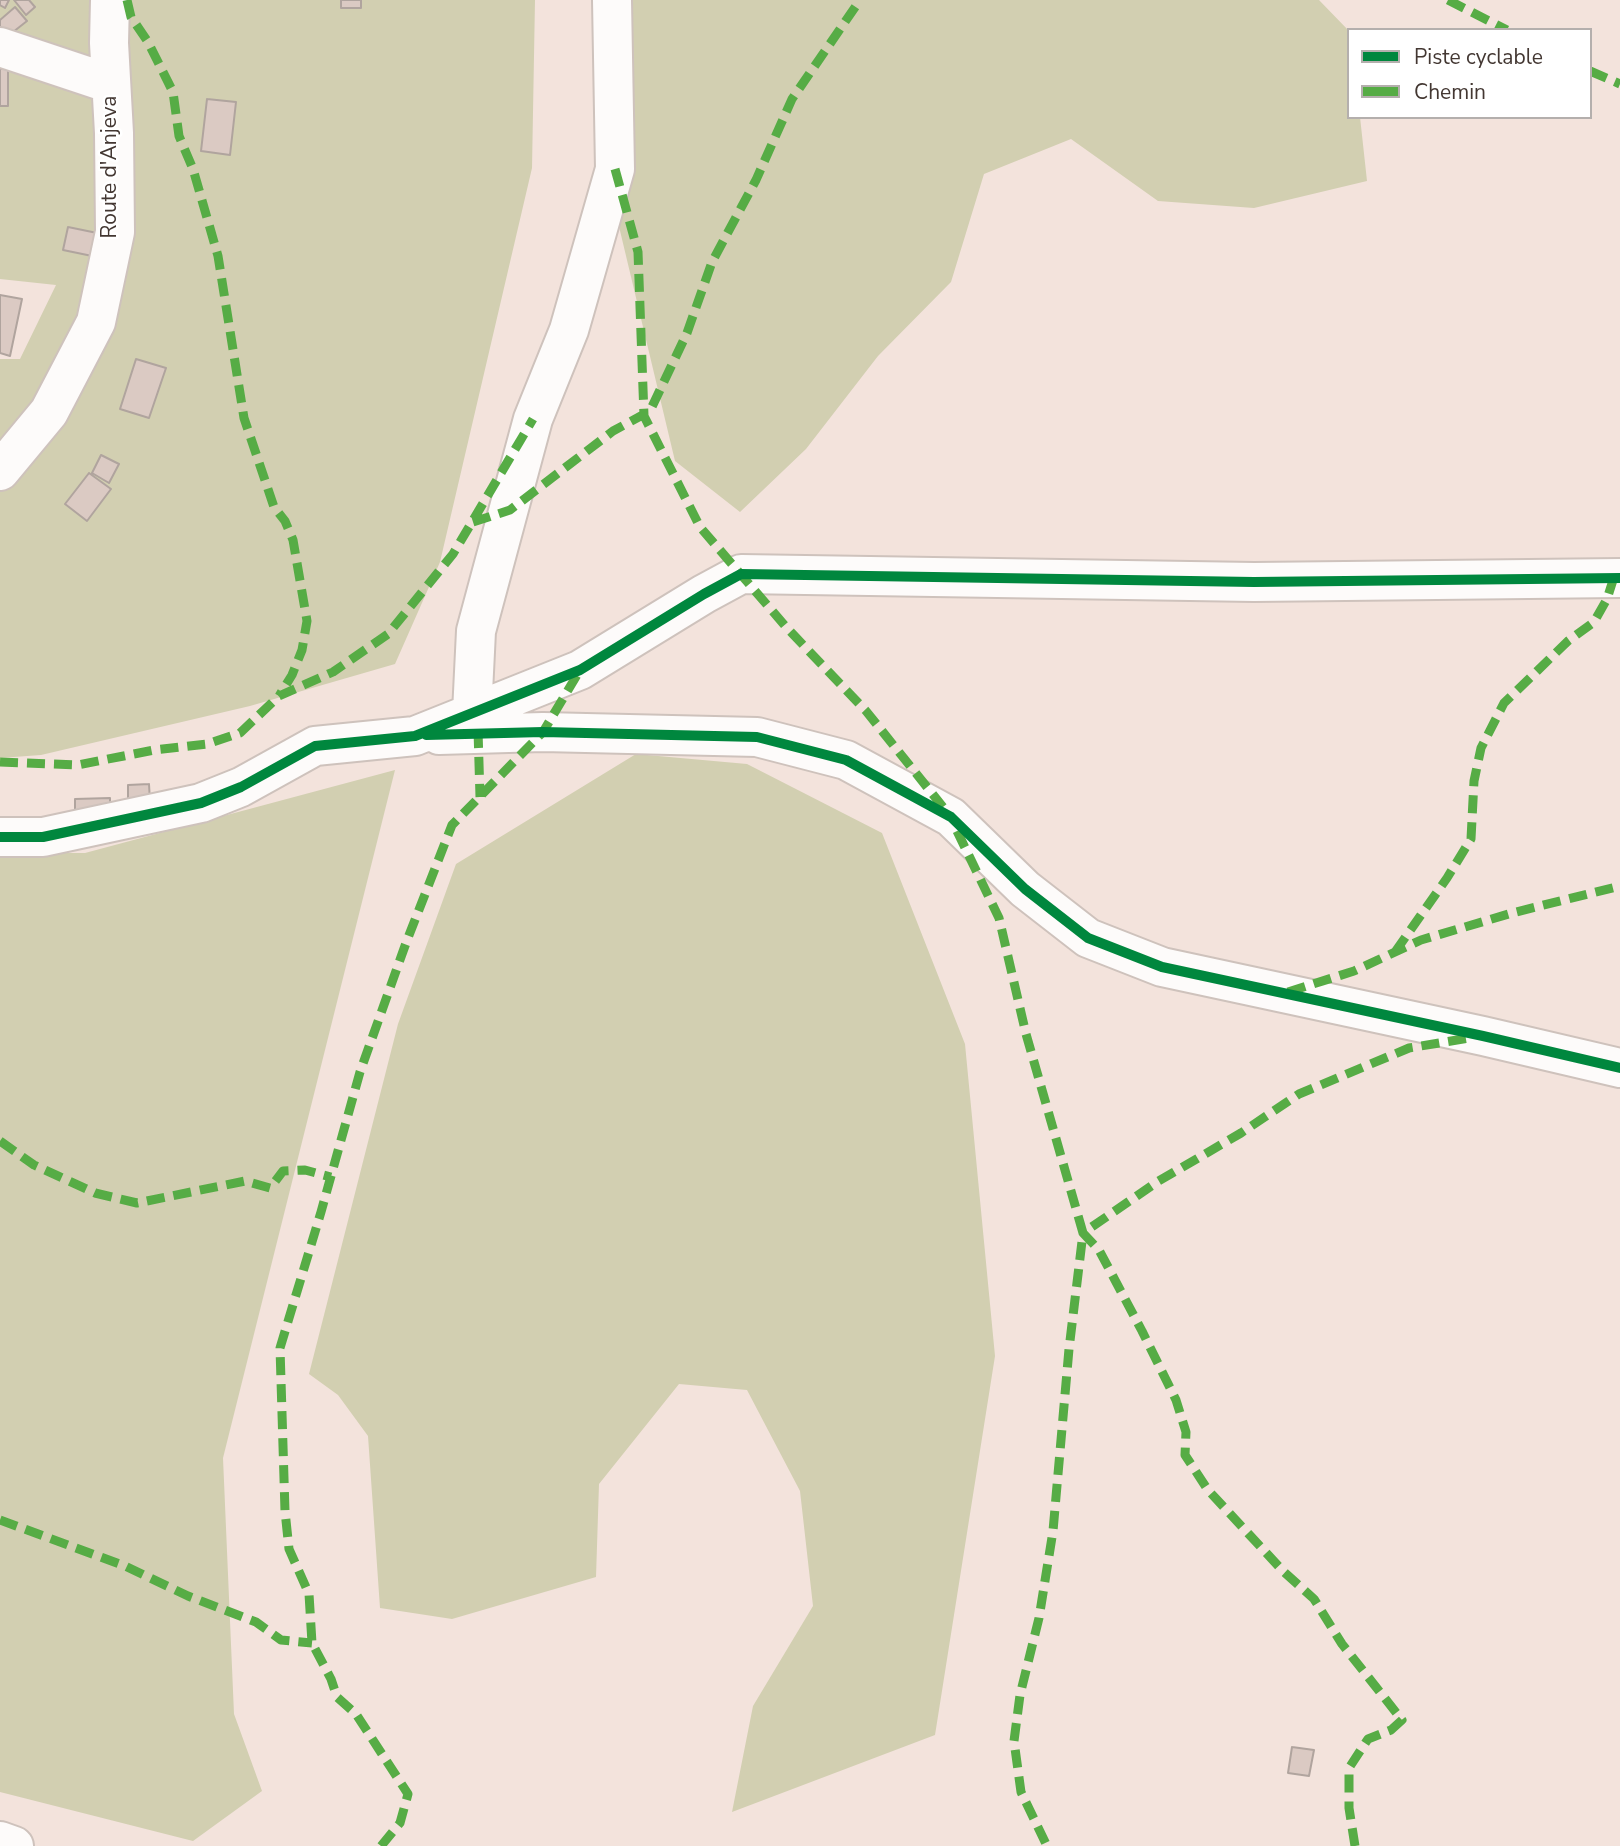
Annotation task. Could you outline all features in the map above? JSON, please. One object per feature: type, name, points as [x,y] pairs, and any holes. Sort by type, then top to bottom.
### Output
[{"type":"street","name":"Route d'Anjeva","points":[[0,471],[49,412],[96,322],[115,232],[110,0]]},
{"type":"street","points":[[472,713],[476,631],[533,419],[569,330],[615,169],[612,0]]},
{"type":"street","points":[[0,47],[111,83]]},
{"type":"street","points":[[415,736],[580,670],[741,574],[1254,582],[1620,578]]},
{"type":"street","points":[[0,837],[43,837],[201,803],[241,787],[315,746],[415,736],[543,732],[757,737],[846,760],[951,817],[1025,889],[1088,938],[1162,967],[1483,1035],[1620,1068]]},
{"type":"street","points":[[0,1842],[14,1846]]},
{"type":"shaded area","points":[[0,0],[535,0],[532,168],[440,562],[395,664],[250,706],[41,755],[0,758],[0,359],[20,359],[56,285],[0,279]]},
{"type":"shaded area","points":[[605,0],[1319,0],[1347,29],[1347,119],[1360,119],[1367,181],[1254,208],[1158,201],[1071,139],[984,174],[951,282],[878,356],[806,449],[740,512],[675,461],[600,147]]},
{"type":"shaded area","points":[[636,754],[747,764],[882,833],[965,1044],[995,1356],[935,1735],[732,1812],[753,1706],[813,1606],[800,1491],[747,1390],[679,1384],[599,1484],[596,1577],[452,1619],[380,1608],[368,1436],[338,1395],[309,1374],[398,1024],[456,864]]},
{"type":"shaded area","points":[[395,770],[223,1458],[234,1714],[262,1791],[193,1841],[0,1792],[0,853],[85,853]]},
{"type":"building","points":[[0,0],[9,0],[5,8],[0,5]]},
{"type":"building","points":[[14,0],[29,0],[35,7],[26,15]]},
{"type":"building","points":[[341,0],[361,0],[361,8],[341,8]]},
{"type":"building","points":[[15,7],[27,21],[8,36],[0,26],[0,20]]},
{"type":"building","points":[[8,68],[8,106],[0,106],[0,69]]},
{"type":"building","points":[[207,99],[236,102],[230,155],[201,151]]},
{"type":"building","points":[[68,227],[102,234],[97,257],[63,250]]},
{"type":"building","points":[[0,295],[22,299],[10,356],[0,353]]},
{"type":"building","points":[[136,359],[166,368],[149,418],[120,409]]},
{"type":"building","points":[[101,455],[119,464],[109,483],[92,473]]},
{"type":"building","points":[[89,473],[111,489],[87,521],[65,504]]},
{"type":"building","points":[[149,784],[150,802],[128,803],[128,785]]},
{"type":"building","points":[[110,798],[110,817],[75,817],[75,799]]},
{"type":"building","points":[[1292,1747],[1314,1750],[1309,1776],[1288,1773]]},
{"type":"marked path","points":[[127,0],[131,17],[148,42],[173,92],[179,136],[193,169],[218,256],[244,418],[274,507],[285,521],[293,540],[307,621],[302,650],[292,675],[279,696]]},
{"type":"marked path","points":[[473,522],[510,510],[613,431],[650,411],[687,333],[712,262],[756,180],[792,99],[860,0]]},
{"type":"marked path","points":[[1448,0],[1503,28]]},
{"type":"marked path","points":[[1592,72],[1620,84]]},
{"type":"marked path","points":[[615,169],[638,252],[644,416],[700,527],[787,628],[866,711],[943,807]]},
{"type":"marked path","points":[[0,762],[78,765],[154,750],[207,744],[240,733],[279,696],[333,672],[388,634],[453,554],[533,419]]},
{"type":"marked path","points":[[1395,952],[1471,839],[1474,781],[1481,748],[1504,703],[1568,641],[1594,622],[1607,599],[1614,577]]},
{"type":"marked path","points":[[381,1846],[400,1823],[408,1794],[356,1714],[337,1697],[331,1679],[312,1643],[309,1594],[289,1549],[285,1511],[280,1348],[360,1072],[452,825],[543,732],[580,670]]},
{"type":"marked path","points":[[478,730],[480,797]]},
{"type":"marked path","points":[[957,831],[999,918],[1026,1034],[1083,1233],[1069,1349],[1053,1531],[1039,1618],[1020,1695],[1014,1741],[1021,1792],[1047,1846]]},
{"type":"marked path","points":[[1288,992],[1354,971],[1421,940],[1512,913],[1620,886]]},
{"type":"marked path","points":[[1355,1846],[1349,1808],[1349,1768],[1368,1739],[1391,1730],[1402,1720],[1342,1644],[1314,1599],[1283,1571],[1208,1490],[1185,1455],[1186,1432],[1176,1400],[1099,1250],[1083,1233],[1157,1182],[1241,1133],[1299,1094],[1409,1048],[1469,1038]]},
{"type":"marked path","points":[[0,1141],[34,1165],[95,1193],[137,1203],[245,1181],[270,1188],[283,1171],[305,1170],[331,1177]]},
{"type":"marked path","points":[[0,1520],[125,1566],[188,1596],[256,1622],[281,1640],[312,1643]]},
{"type":"cycle path","points":[[0,837],[43,837],[201,803],[241,787],[315,746],[415,736],[580,670],[741,574],[1254,582],[1620,578]]},
{"type":"cycle path","points":[[426,735],[543,732],[757,737],[846,760],[951,817],[1025,889],[1088,938],[1162,967],[1620,1068]]}]
